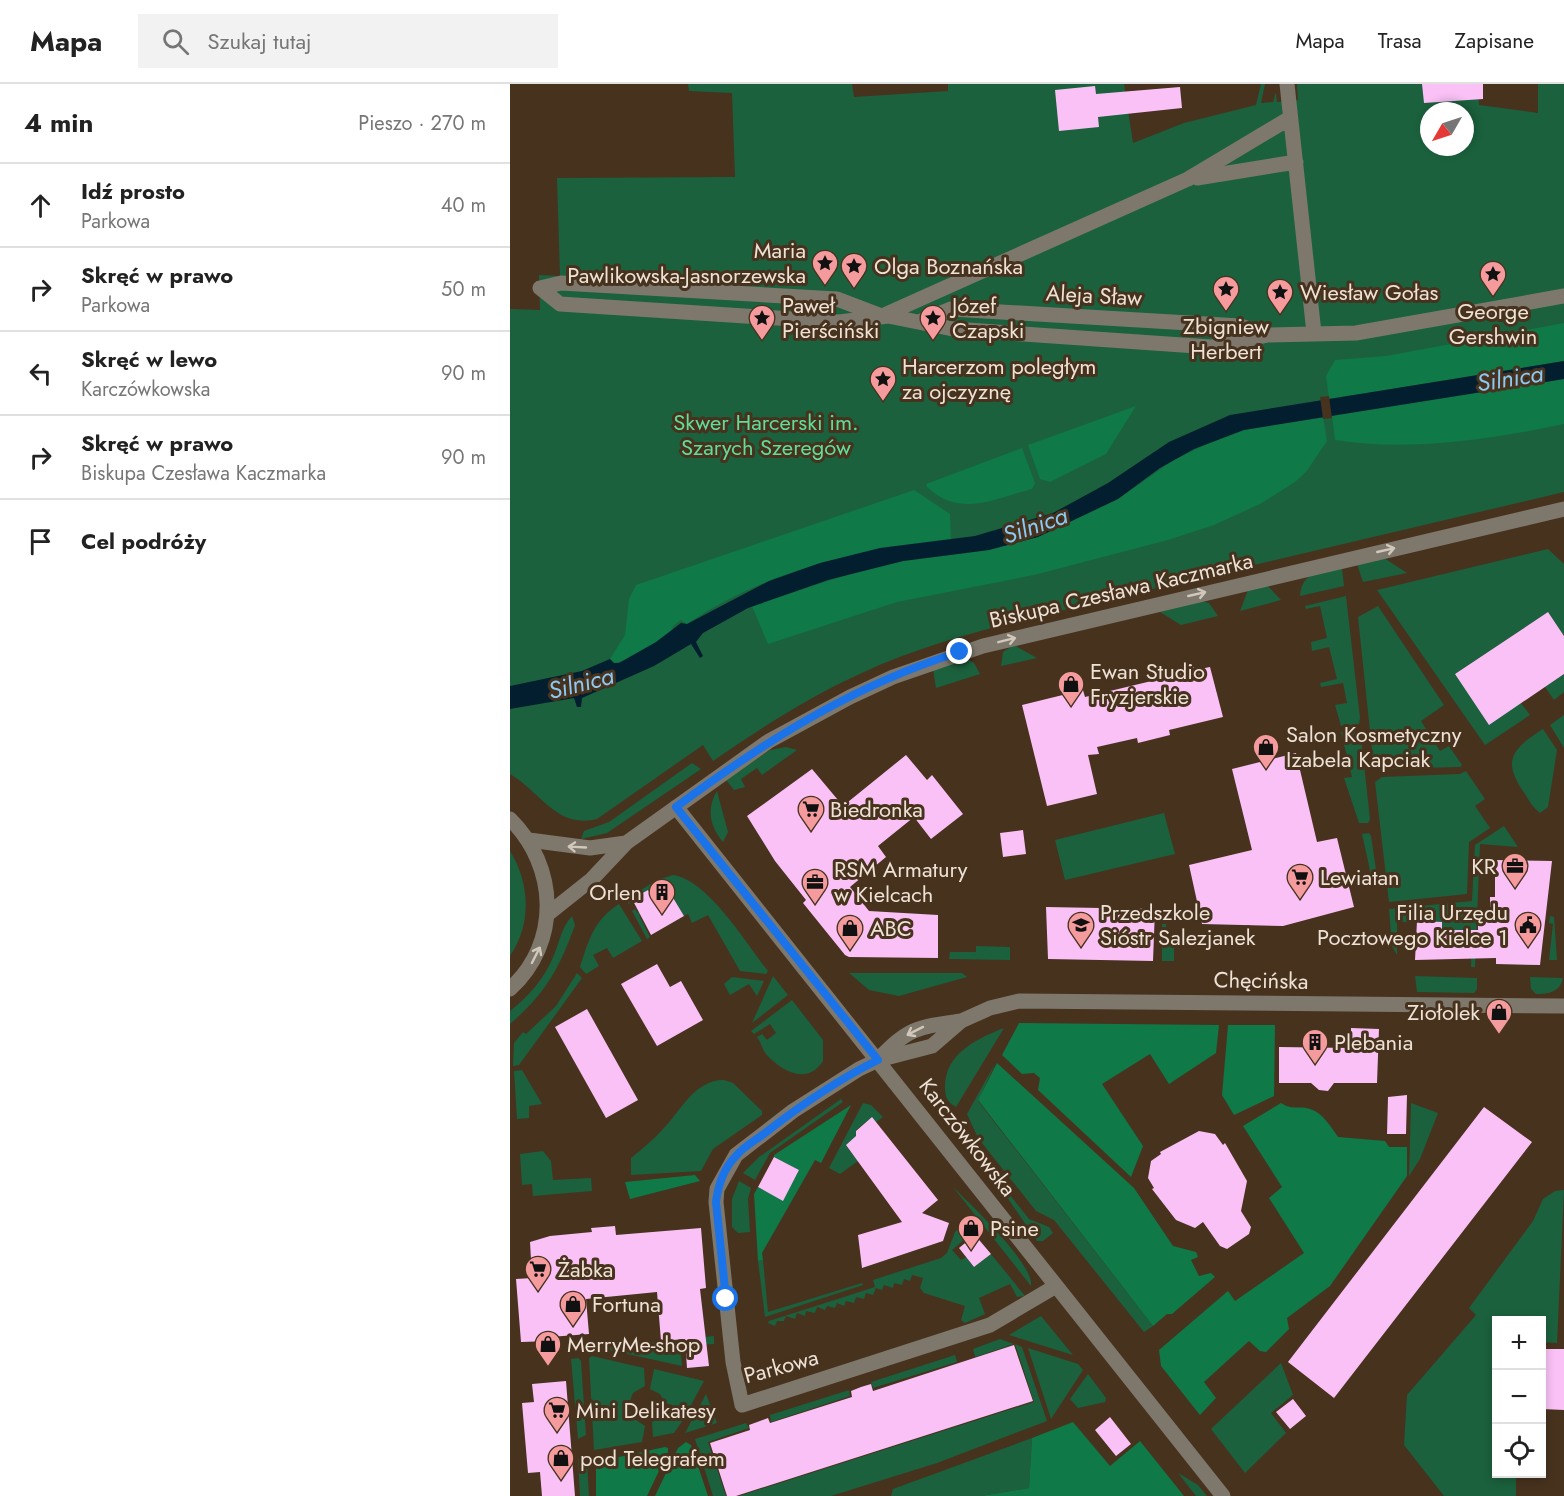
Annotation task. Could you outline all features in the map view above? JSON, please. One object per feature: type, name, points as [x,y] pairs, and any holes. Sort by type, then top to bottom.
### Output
[{"type":"street","points":[[1287,84],[1314,333]]},
{"type":"street","points":[[882,316],[1188,179],[1290,118]]},
{"type":"street","points":[[1188,179],[1296,162]]},
{"type":"street","name":"Aleja Sław","points":[[882,316],[839,322],[560,304],[540,288],[561,283],[837,299],[882,316],[952,329],[1206,347],[1268,334],[1356,333],[1564,296]]},
{"type":"street","points":[[928,297],[951,309]]},
{"type":"street","name":"Aleja Sław","points":[[918,323],[951,309],[1240,326],[1268,334]]},
{"type":"street","name":"Biskupa Czesława Kaczmarka","points":[[548,914],[592,879],[626,843],[769,741],[876,684],[945,657],[1081,622],[1564,509]]},
{"type":"street","name":"Karczówkowska","points":[[676,807],[1223,1496]]},
{"type":"street","points":[[510,819],[529,840],[545,877],[548,914],[544,934],[535,957],[510,989]]},
{"type":"street","name":"Biskupa Czesława Kaczmarka","points":[[529,840],[590,848],[626,843]]},
{"type":"street","name":"Chęcińska","points":[[878,1060],[932,1046],[962,1021],[990,1008],[1019,1001],[1564,1006]]},
{"type":"street","name":"Chęcińska","points":[[878,1060],[892,1045],[919,1027],[962,1021]]},
{"type":"street","name":"Parkowa","points":[[878,1060],[837,1081],[736,1155],[717,1189],[733,1362],[742,1405],[990,1325],[1056,1286]]},
{"type":"green space","name":"Skwer Harcerski im. Szarych Szeregów","points":[[688,84],[852,84],[854,97],[948,91],[948,84],[1124,84],[1133,143],[1184,123],[1256,105],[1261,84],[1265,84],[1261,103],[1273,102],[1276,92],[1277,102],[1298,100],[1297,84],[1478,84],[1479,105],[1538,113],[1538,84],[1564,84],[1564,492],[1021,620],[941,643],[902,656],[824,691],[713,761],[703,745],[597,819],[583,821],[570,819],[550,807],[510,774],[510,309],[540,310],[539,275],[560,276],[557,178],[735,177],[732,93],[689,91]]},
{"type":"green space","points":[[1564,323],[1564,361],[1329,399],[1326,376],[1335,360],[1386,356]]},
{"type":"green space","points":[[1564,379],[1564,424],[1509,435],[1450,442],[1391,445],[1335,440],[1332,415]]},
{"type":"green space","points":[[1136,406],[1106,454],[1050,482],[1040,479],[1028,445]]},
{"type":"green space","points":[[1323,416],[1327,441],[1306,472],[1295,482],[1260,504],[1214,525],[1168,540],[1034,575],[897,602],[768,644],[752,606],[855,572],[904,561],[989,550],[1038,537],[1118,499],[1172,461],[1219,438],[1244,430]]},
{"type":"green space","points":[[1022,448],[1035,483],[1032,489],[990,501],[964,504],[952,502],[927,487],[926,484]]},
{"type":"green space","points":[[914,490],[950,514],[951,540],[847,556],[780,577],[748,590],[687,624],[681,620],[673,626],[671,633],[636,655],[614,663],[610,659],[625,635],[629,599],[636,585]]},
{"type":"green space","points":[[1548,549],[1564,564],[1564,636],[1548,612],[1455,674],[1521,703],[1530,715],[1485,745],[1377,590]]},
{"type":"green space","points":[[1384,558],[1407,573],[1363,582],[1357,564]]},
{"type":"green space","points":[[1342,568],[1344,586],[1300,596],[1304,581],[1309,577],[1320,572]]},
{"type":"green space","points":[[1267,585],[1281,600],[1240,611],[1248,590]]},
{"type":"green space","points":[[1346,596],[1360,718],[1359,724],[1341,726],[1335,705],[1347,703],[1343,683],[1321,687],[1320,683],[1337,679],[1329,647],[1312,651],[1311,642],[1327,638],[1320,606],[1306,609],[1305,606]]},
{"type":"green space","points":[[1201,601],[1209,603],[1218,616],[1181,625],[1160,612]]},
{"type":"green space","points":[[1378,606],[1444,705],[1421,721],[1440,751],[1449,746],[1462,765],[1460,767],[1374,769],[1358,617]]},
{"type":"green space","points":[[1014,645],[1037,658],[1001,666],[1003,652]]},
{"type":"green space","points":[[967,659],[974,663],[980,674],[936,688],[933,669]]},
{"type":"green space","points":[[1564,674],[1564,692],[1554,700],[1545,687]]},
{"type":"green space","points":[[1564,715],[1564,748],[1550,725]]},
{"type":"green space","points":[[1543,729],[1557,750],[1548,807],[1540,813],[1532,805],[1518,782],[1512,764],[1517,749]]},
{"type":"green space","points":[[1357,731],[1361,737],[1370,819],[1368,823],[1359,823],[1344,778],[1352,777],[1341,732]]},
{"type":"green space","points":[[786,747],[797,750],[762,775],[757,768],[741,779],[745,787],[734,790],[726,780],[770,750]]},
{"type":"green space","points":[[692,763],[701,769],[607,833],[581,839],[584,831],[609,822]]},
{"type":"green space","points":[[1466,771],[1485,799],[1475,806],[1490,828],[1469,842],[1467,894],[1389,902],[1375,782],[1382,777],[1460,774]]},
{"type":"green space","points":[[717,791],[728,832],[723,842],[711,818],[711,804]]},
{"type":"green space","points":[[1164,813],[1175,854],[1065,880],[1055,840]]},
{"type":"green space","points":[[1504,826],[1518,847],[1480,844],[1475,967],[1471,967],[1472,930],[1442,930],[1442,922],[1397,922],[1397,955],[1392,946],[1389,909],[1472,901],[1475,845]]},
{"type":"green space","points":[[1369,833],[1378,883],[1373,884],[1362,834]]},
{"type":"green space","points":[[510,851],[522,876],[526,904],[522,931],[510,956]]},
{"type":"green space","points":[[673,875],[686,879],[713,900],[768,971],[766,974],[740,971],[708,915],[692,923],[688,914],[684,916],[672,896],[639,915],[650,937],[647,939],[632,911],[635,909],[638,913],[656,903],[648,890],[628,904],[628,898],[657,880]]},
{"type":"green space","points":[[619,904],[642,941],[613,958],[607,948],[593,955],[599,966],[586,974],[580,967],[590,939],[598,924]]},
{"type":"green space","points":[[572,916],[575,925],[557,967],[533,1002],[510,1024],[510,1011],[530,993],[541,979],[550,964],[563,930]]},
{"type":"green space","points":[[1550,916],[1554,917],[1557,960],[1549,960],[1553,924],[1549,923]]},
{"type":"green space","points":[[1162,924],[1166,924],[1167,943],[1174,944],[1174,961],[1162,961]]},
{"type":"green space","points":[[976,946],[1010,947],[1010,960],[949,959],[950,952],[976,952]]},
{"type":"green space","points":[[577,973],[582,978],[519,1065],[513,1066],[514,1043],[523,1032],[526,1034],[556,1006]]},
{"type":"green space","points":[[849,973],[962,973],[967,977],[899,996],[869,990]]},
{"type":"green space","points":[[773,976],[788,995],[752,1023]]},
{"type":"green space","points":[[1415,976],[1477,978],[1477,989],[1474,993],[1417,992]]},
{"type":"green space","points":[[732,977],[764,981],[757,996],[749,984],[730,995],[724,984]]},
{"type":"green space","points":[[1530,977],[1563,978],[1557,989],[1536,994],[1531,989]]},
{"type":"green space","points":[[792,1000],[823,1040],[823,1061],[817,1069],[809,1073],[794,1073],[786,1070],[765,1052],[757,1037],[762,1034],[767,1040],[776,1033],[770,1024],[754,1034],[751,1031]]},
{"type":"green space","points":[[1019,1023],[1219,1025],[1216,1053],[1169,1084],[1150,1054],[1102,1084],[1143,1146],[1131,1177],[1038,1090],[1040,1078],[1034,1073],[1022,1074],[1002,1055]]},
{"type":"green space","points":[[1228,1025],[1275,1025],[1274,1096],[1234,1115],[1222,1095]]},
{"type":"green space","points":[[1004,1028],[956,1107],[947,1099],[945,1091],[946,1075],[950,1065],[964,1049]]},
{"type":"green space","points":[[996,1062],[978,1101],[1153,1326],[1144,1332],[1054,1220],[1036,1211],[978,1138],[967,1114]]},
{"type":"green space","points":[[997,1063],[1134,1188],[1173,1246],[1196,1252],[1198,1257],[1191,1260],[1199,1276],[1211,1273],[1215,1277],[1172,1314],[1167,1314],[1153,1326],[978,1100]]},
{"type":"green space","points":[[522,1070],[542,1104],[529,1106],[529,1118],[517,1119],[514,1071]]},
{"type":"green space","points":[[724,1080],[733,1083],[762,1111],[762,1115],[713,1149],[701,1171],[631,1175],[631,1158],[670,1122],[689,1098],[704,1085]]},
{"type":"green space","points":[[841,1099],[843,1102],[770,1153],[755,1180],[743,1173],[759,1157]]},
{"type":"green space","points":[[863,1103],[871,1105],[883,1117],[876,1122],[871,1118],[856,1130],[857,1136],[847,1147],[858,1161],[840,1174],[829,1168]]},
{"type":"green space","points":[[1281,1103],[1318,1113],[1338,1137],[1385,1141],[1389,1147],[1407,1147],[1407,1176],[1330,1286],[1287,1318],[1289,1329],[1266,1352],[1260,1351],[1249,1341],[1204,1382],[1216,1398],[1200,1415],[1161,1366],[1159,1350],[1228,1291],[1235,1301],[1304,1253],[1269,1198],[1282,1187],[1243,1126]]},
{"type":"green space","points":[[1411,1103],[1438,1113],[1420,1159],[1409,1176]]},
{"type":"green space","points":[[851,1105],[821,1163],[815,1160],[762,1253],[763,1260],[758,1261],[754,1194],[758,1187],[783,1200],[799,1170],[774,1155]]},
{"type":"green space","points":[[543,1151],[551,1161],[553,1180],[591,1178],[592,1191],[533,1196],[532,1184],[522,1185],[520,1154]]},
{"type":"green space","points":[[979,1156],[1029,1219],[1049,1227],[1053,1233],[1043,1241],[1037,1241]]},
{"type":"green space","points":[[695,1175],[700,1181],[630,1199],[625,1182]]},
{"type":"green space","points":[[739,1181],[751,1188],[748,1199],[750,1232],[738,1233],[732,1227],[732,1199]]},
{"type":"green space","points":[[953,1187],[1012,1250],[1023,1264],[1031,1286]]},
{"type":"green space","points":[[1564,1190],[1557,1343],[1546,1342],[1546,1316],[1492,1316],[1492,1478],[1516,1478],[1516,1496],[1444,1496],[1404,1445],[1407,1395],[1476,1315],[1469,1308],[1533,1221],[1543,1199],[1555,1191]]},
{"type":"green space","points":[[966,1221],[974,1231],[952,1250],[961,1260],[966,1257],[974,1267],[991,1254],[1025,1296],[1017,1297],[1010,1284],[979,1298],[985,1314],[965,1323],[961,1320],[965,1306],[924,1293],[920,1288],[923,1278],[912,1275],[910,1281],[904,1279],[902,1285],[894,1283],[893,1288],[884,1285],[882,1290],[876,1288],[873,1295],[866,1293],[864,1299],[856,1297],[854,1303],[846,1301],[844,1306],[837,1303],[835,1308],[827,1306],[825,1310],[817,1307],[815,1313],[806,1311],[805,1316],[797,1313],[795,1319],[786,1316],[784,1321],[777,1321],[775,1326],[768,1323],[769,1321],[875,1287],[873,1280],[941,1258],[947,1253],[955,1232]]},
{"type":"green space","points":[[763,1260],[768,1312],[862,1283],[863,1285],[765,1317],[758,1261]]},
{"type":"green space","points":[[1041,1316],[1073,1355],[1009,1335]]},
{"type":"green space","points":[[714,1336],[714,1344],[680,1346],[682,1366],[600,1348]]},
{"type":"green space","points":[[1000,1339],[1014,1344],[975,1357],[973,1349]]},
{"type":"green space","points":[[1015,1344],[1022,1347],[1047,1421],[937,1463],[831,1496],[739,1496],[1034,1402]]},
{"type":"green space","points":[[1028,1348],[1078,1364],[1083,1370],[1051,1419]]},
{"type":"green space","points":[[955,1355],[957,1362],[873,1388],[871,1382]]},
{"type":"green space","points":[[592,1356],[644,1368],[645,1386],[633,1393],[628,1406],[633,1418],[645,1426],[642,1442],[594,1450],[589,1358]]},
{"type":"green space","points":[[578,1358],[581,1361],[586,1435],[578,1439],[571,1359]]},
{"type":"green space","points":[[1281,1363],[1293,1395],[1271,1413],[1286,1433],[1245,1473],[1211,1429]]},
{"type":"green space","points":[[654,1369],[704,1381],[684,1418],[672,1405],[665,1403],[660,1394],[650,1389]]},
{"type":"green space","points":[[1088,1374],[1106,1398],[1105,1402],[1078,1408],[1070,1399]]},
{"type":"green space","points":[[849,1390],[850,1396],[771,1422],[770,1415]]},
{"type":"green space","points":[[706,1394],[717,1423],[685,1433],[705,1396]]},
{"type":"green space","points":[[666,1405],[673,1408],[683,1420],[674,1433],[653,1437],[652,1422],[661,1417]]},
{"type":"green space","points":[[1073,1422],[1110,1466],[1140,1441],[1184,1496],[981,1496],[1029,1488],[1032,1438]]},
{"type":"green space","points":[[746,1423],[749,1428],[708,1442],[726,1496],[713,1496],[695,1439]]},
{"type":"green space","points":[[1032,1438],[1029,1488],[981,1496],[891,1496],[893,1489]]},
{"type":"green space","points":[[686,1442],[691,1445],[708,1496],[655,1496],[678,1448]]},
{"type":"green space","points":[[668,1448],[668,1452],[647,1496],[596,1496],[596,1462]]},
{"type":"green space","points":[[578,1459],[587,1461],[589,1496],[580,1496]]},
{"type":"green space","points":[[1178,1473],[1198,1485],[1207,1496],[1196,1496]]},
{"type":"water","name":"Silnica","points":[[1564,361],[1564,379],[1244,430],[1194,449],[1160,468],[1118,499],[1038,537],[989,550],[903,561],[828,580],[748,608],[703,633],[696,642],[703,656],[700,658],[691,644],[654,666],[582,698],[581,707],[577,707],[574,698],[510,709],[510,686],[582,671],[610,659],[614,663],[619,663],[656,642],[681,623],[687,624],[769,581],[820,563],[880,548],[975,536],[1053,513],[1108,483],[1169,442],[1230,415]]},
{"type":"pier","points":[[1329,396],[1332,418],[1323,419],[1320,397]]},
{"type":"building","points":[[1422,84],[1483,84],[1483,99],[1424,102]]},
{"type":"building","points":[[1095,86],[1096,94],[1180,87],[1182,108],[1098,117],[1099,127],[1059,131],[1055,90]]},
{"type":"building","points":[[1548,612],[1564,636],[1564,674],[1489,725],[1455,674]]},
{"type":"building","points":[[1193,664],[1195,670],[1210,667],[1223,717],[1169,730],[1170,735],[1138,743],[1137,738],[1097,747],[1099,754],[1088,755],[1097,794],[1047,806],[1022,705],[1083,690],[1085,697],[1164,678],[1162,672]]},
{"type":"building","points":[[1296,753],[1317,842],[1337,838],[1354,907],[1283,926],[1202,924],[1189,865],[1252,850],[1232,769]]},
{"type":"building","points":[[906,755],[927,780],[932,775],[963,814],[931,839],[914,817],[878,846],[886,857],[850,887],[869,911],[938,915],[938,958],[849,957],[803,903],[806,900],[775,861],[747,816],[812,769],[843,806]]},
{"type":"building","points":[[1023,830],[1026,854],[1003,857],[1000,833]]},
{"type":"building","points":[[1495,860],[1552,861],[1540,965],[1496,964],[1496,958],[1415,960],[1417,921],[1442,922],[1442,930],[1478,930],[1478,915],[1490,917],[1490,897],[1495,897]]},
{"type":"building","name":"Orlen","points":[[648,890],[657,905],[672,896],[684,916],[651,935],[632,899]]},
{"type":"building","points":[[1046,907],[1155,909],[1153,961],[1048,959]]},
{"type":"building","name":"Orlen","points":[[657,964],[670,987],[681,981],[703,1020],[657,1046],[621,984]]},
{"type":"building","points":[[587,1009],[638,1100],[606,1118],[555,1027]]},
{"type":"building","name":"Plebania","points":[[1351,1028],[1379,1029],[1377,1083],[1334,1083],[1328,1091],[1319,1090],[1311,1083],[1279,1083],[1279,1047],[1351,1048]]},
{"type":"building","points":[[1407,1095],[1406,1134],[1387,1134],[1388,1097]]},
{"type":"building","points":[[1484,1107],[1532,1142],[1334,1398],[1288,1362]]},
{"type":"building","points":[[872,1117],[938,1200],[922,1213],[949,1223],[943,1241],[862,1268],[858,1235],[902,1222],[846,1145],[856,1136],[856,1131]]},
{"type":"building","points":[[1199,1131],[1215,1134],[1223,1145],[1225,1143],[1247,1181],[1241,1211],[1251,1227],[1249,1234],[1227,1249],[1220,1246],[1203,1222],[1195,1228],[1176,1220],[1152,1189],[1154,1188],[1148,1178],[1151,1161],[1161,1154],[1160,1152]]},
{"type":"building","points":[[774,1157],[799,1170],[783,1201],[758,1187]]},
{"type":"building","points":[[615,1226],[616,1235],[701,1228],[706,1288],[700,1289],[709,1366],[687,1368],[685,1339],[661,1341],[657,1292],[586,1299],[589,1334],[550,1337],[551,1341],[521,1342],[516,1279],[532,1278],[530,1242],[550,1236],[592,1232],[591,1228]]},
{"type":"building","name":"Psine","points":[[975,1235],[991,1254],[974,1267],[959,1248]]},
{"type":"building","points":[[1014,1345],[1033,1401],[736,1496],[727,1496],[710,1443],[750,1430],[749,1425],[768,1418],[770,1423],[852,1397],[851,1391],[861,1387],[871,1384],[873,1391]]},
{"type":"building","points":[[1546,1349],[1564,1349],[1564,1410],[1546,1409]]},
{"type":"building","points":[[566,1381],[575,1496],[542,1496],[540,1472],[528,1473],[522,1403],[534,1402],[532,1384]]},
{"type":"building","points":[[1293,1399],[1306,1416],[1290,1429],[1276,1412]]},
{"type":"building","points":[[1110,1417],[1131,1444],[1116,1456],[1095,1430]]},
{"type":"place","name":"Maria Pawlikowska-Jasnorzewska","points":[[825,286]]},
{"type":"place","name":"Olga Boznańska","points":[[854,289]]},
{"type":"place","name":"George Gershwin","points":[[1493,297]]},
{"type":"place","name":"Zbigniew Herbert","points":[[1226,312]]},
{"type":"place","name":"Wiesław Gołas","points":[[1280,315]]},
{"type":"place","name":"Paweł Pierściński","points":[[762,341]]},
{"type":"place","name":"Józef Czapski","points":[[933,341]]},
{"type":"place","name":"Harcerzom poległym za ojczyznę","points":[[883,402]]},
{"type":"place","name":"Ewan Studio Fryzjerskie","points":[[1071,707]]},
{"type":"place","name":"Salon Kosmetyczny Izabela Kapciak","points":[[1266,770]]},
{"type":"place","name":"Biedronka","points":[[811,832]]},
{"type":"place","name":"KR","points":[[1515,889]]},
{"type":"place","name":"Lewiatan","points":[[1300,900]]},
{"type":"place","name":"RSM Armatury w Kielcach","points":[[815,905]]},
{"type":"place","name":"Orlen","points":[[662,915]]},
{"type":"place","name":"Przedszkole Sióstr Salezjanek","points":[[1081,948]]},
{"type":"place","name":"Filia Urzędu Pocztowego Kielce 1","points":[[1528,948]]},
{"type":"place","name":"ABC","points":[[850,951]]},
{"type":"place","name":"Ziołolek","points":[[1499,1035]]},
{"type":"place","name":"Plebania","points":[[1315,1065]]},
{"type":"place","name":"Psine","points":[[971,1251]]},
{"type":"place","name":"Żabka","points":[[538,1292]]},
{"type":"place","name":"Fortuna","points":[[573,1327]]},
{"type":"place","name":"MerryMe-shop","points":[[548,1367]]},
{"type":"place","name":"Mini Delikatesy","points":[[557,1433]]},
{"type":"place","name":"pod Telegrafem","points":[[561,1481]]},
{"type":"route","points":[[726,1299],[716,1202],[717,1189],[726,1170],[736,1155],[793,1111],[837,1081],[878,1060],[676,807],[769,741],[796,725],[893,676],[960,652]]}]
